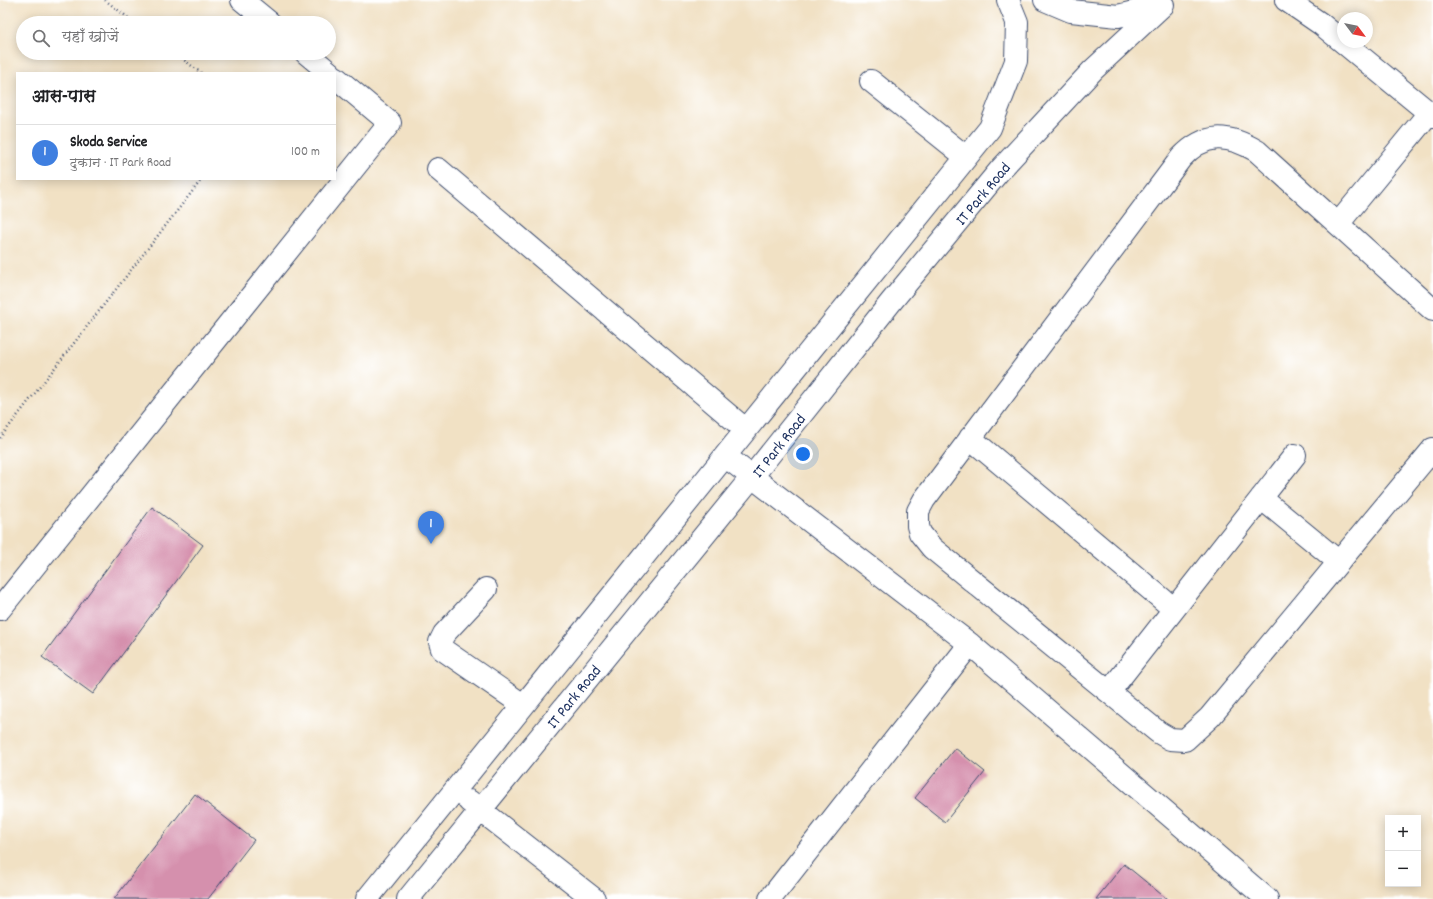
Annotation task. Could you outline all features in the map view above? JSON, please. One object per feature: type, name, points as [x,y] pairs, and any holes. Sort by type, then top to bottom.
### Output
[{"type":"street","points":[[242,0],[261,16]]},
{"type":"street","name":"IT Park Road","points":[[367,899],[990,128],[1016,61],[1017,22],[1008,0]]},
{"type":"street","points":[[1045,0],[1071,11],[1118,16],[1168,2]]},
{"type":"street","points":[[1286,0],[1321,24],[1431,115],[1338,224]]},
{"type":"street","name":"IT Park Road","points":[[408,899],[479,810],[752,478],[886,308],[1000,170],[1093,70],[1168,2]]},
{"type":"street","points":[[314,60],[329,72]]},
{"type":"street","points":[[0,609],[390,123],[336,78]]},
{"type":"street","points":[[871,81],[966,157]]},
{"type":"street","points":[[1429,300],[1338,224],[1256,151],[1242,142],[1226,139],[1212,138],[1201,141],[1181,158],[924,500],[916,518],[920,533],[932,548],[1158,732],[1170,739],[1185,740],[1210,717],[1433,449]]},
{"type":"street","points":[[438,169],[746,430]]},
{"type":"street","points":[[970,438],[1174,609]]},
{"type":"street","points":[[1109,692],[1295,455]]},
{"type":"street","points":[[724,456],[970,644],[1267,899]]},
{"type":"street","points":[[1261,498],[1339,562]]},
{"type":"street","points":[[486,589],[444,634],[440,642],[442,649],[523,705]]},
{"type":"street","points":[[770,899],[970,644]]},
{"type":"street","points":[[455,789],[479,810],[594,899]]},
{"type":"path","points":[[105,0],[126,16]]},
{"type":"path","points":[[184,60],[200,72]]},
{"type":"path","points":[[0,438],[201,180]]},
{"type":"building","points":[[152,507],[203,545],[93,694],[42,657]]},
{"type":"building","points":[[955,748],[985,772],[945,822],[915,798]]},
{"type":"building","points":[[195,794],[254,840],[208,899],[114,899]]},
{"type":"building","points":[[1124,864],[1167,899],[1096,899]]},
{"type":"place","name":"Skoda Service","points":[[431,544]]}]
